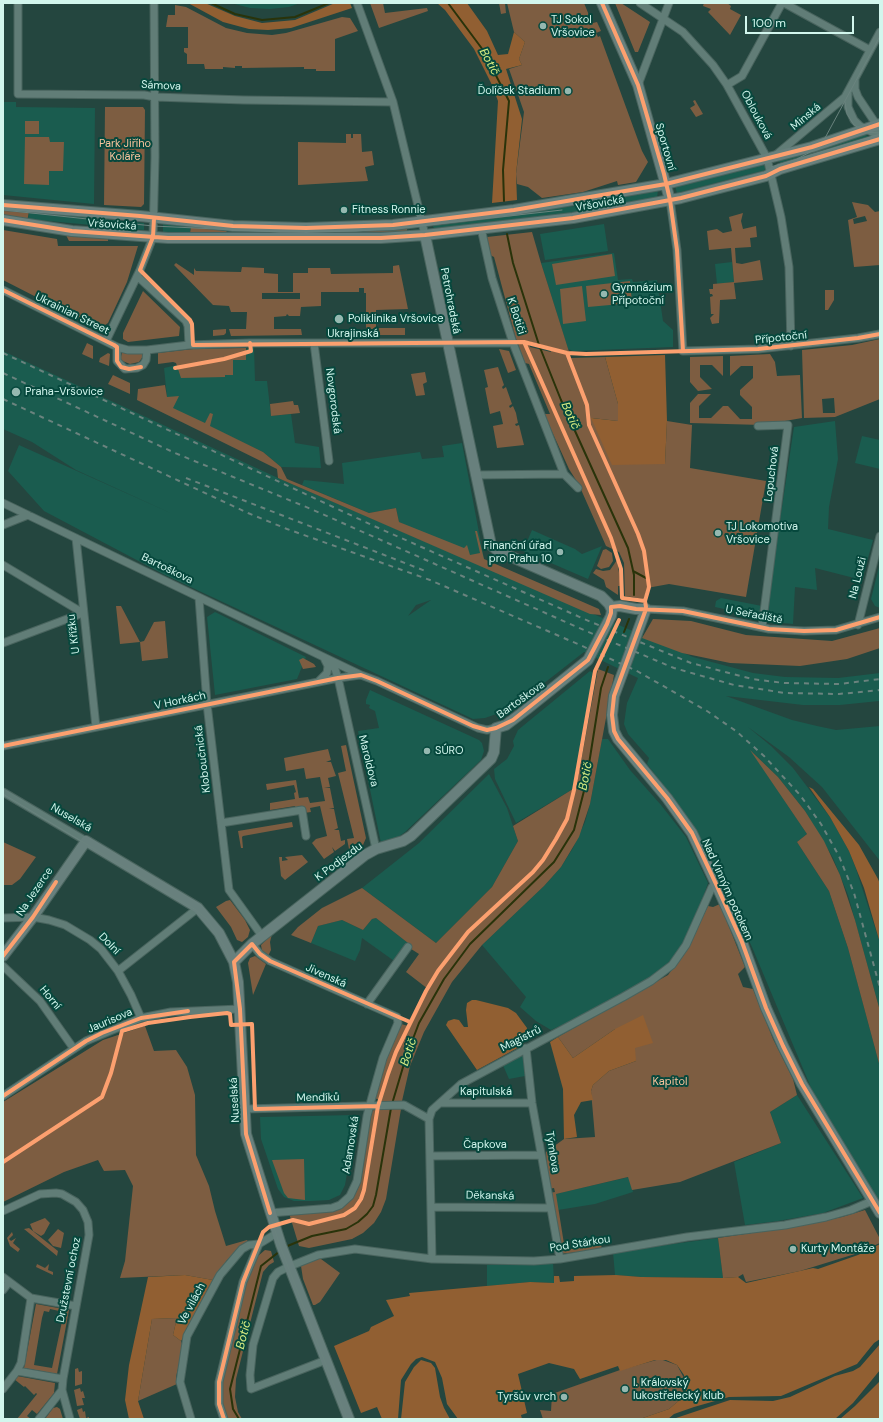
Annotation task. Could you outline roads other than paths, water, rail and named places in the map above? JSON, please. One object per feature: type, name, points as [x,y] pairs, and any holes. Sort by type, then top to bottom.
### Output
[{"type":"street","name":"Sámova","points":[[18,3],[18,94],[144,95],[155,97],[393,102]]},
{"type":"street","points":[[106,342],[137,276],[153,237],[155,97],[154,3]]},
{"type":"street","name":"Sportovní","points":[[602,3],[638,85],[670,200],[677,250],[684,351]]},
{"type":"street","name":"Oblouková","points":[[640,3],[687,36],[708,59],[727,85],[770,157],[771,173],[782,223],[789,267],[791,346]]},
{"type":"street","points":[[638,85],[669,3]]},
{"type":"street","points":[[727,85],[742,76],[783,3],[872,48],[880,41]]},
{"type":"street","name":"Petrohradská","points":[[358,6],[393,102],[422,221],[446,342],[490,541],[493,548],[498,551],[601,596],[611,607]]},
{"type":"street","name":"Minská","points":[[770,157],[841,102],[880,32]]},
{"type":"street","points":[[855,78],[855,87],[858,97],[879,126]]},
{"type":"street","name":"Minská","points":[[849,90],[847,101],[849,112],[856,122],[880,136]]},
{"type":"street","name":"Vršovická","points":[[3,205],[233,226],[275,228],[376,226],[514,210],[666,184],[770,157],[879,126]]},
{"type":"street","name":"Vršovická","points":[[3,220],[72,231],[153,237],[381,238],[425,235],[573,218],[670,200],[771,173],[880,139]]},
{"type":"street","points":[[232,238],[233,226]]},
{"type":"street","name":"K Botiči","points":[[481,228],[492,278],[513,343],[564,474],[578,488]]},
{"type":"street","points":[[137,276],[186,321],[188,326],[189,345]]},
{"type":"street","name":"Ukrainian Street","points":[[3,290],[117,347],[147,350],[189,345]]},
{"type":"street","name":"Přípotoční","points":[[684,351],[758,350],[880,334]]},
{"type":"street","name":"Ukrajinská","points":[[189,345],[446,342],[513,343]]},
{"type":"street","name":"Novgorodská","points":[[314,343],[329,461]]},
{"type":"street","name":"Ukrainian Street","points":[[117,347],[117,361],[125,369],[133,369],[143,365],[146,360],[147,350]]},
{"type":"street","name":"Lopuchová","points":[[758,426],[788,425],[762,627]]},
{"type":"street","points":[[475,475],[564,474]]},
{"type":"street","name":"Bartoškova","points":[[3,503],[360,675],[377,681],[478,728],[487,730],[506,725],[528,710],[588,660],[607,624],[611,613],[611,607]]},
{"type":"street","points":[[3,525],[28,515]]},
{"type":"street","name":"Na Louži","points":[[858,625],[880,536]]},
{"type":"street","name":"U Křížku","points":[[76,538],[96,727]]},
{"type":"street","points":[[3,565],[83,613]]},
{"type":"street","name":"Kloboučnická","points":[[199,598],[207,704],[230,890],[262,936]]},
{"type":"street","points":[[611,607],[620,606],[646,609]]},
{"type":"street","name":"U Seřadiště","points":[[646,609],[684,611],[762,627],[804,631],[836,630],[858,625],[880,617]]},
{"type":"street","name":"Nad Vinným potokem","points":[[646,609],[614,696],[612,715],[614,731],[618,739],[679,814],[692,833],[716,884],[783,1046],[802,1084],[880,1213]]},
{"type":"street","points":[[3,643],[83,613]]},
{"type":"street","points":[[317,682],[323,679],[328,670],[327,663],[320,656]]},
{"type":"street","name":"Bartoškova","points":[[320,656],[331,665],[338,678]]},
{"type":"street","name":"V Horkách","points":[[3,746],[317,682],[360,675]]},
{"type":"street","name":"Maroldova","points":[[338,678],[376,849]]},
{"type":"street","name":"K Podjezdu","points":[[234,962],[252,944],[365,855],[376,849],[393,845],[411,836],[491,759],[494,752],[496,728]]},
{"type":"street","name":"Nuselská","points":[[3,792],[198,908],[219,933],[234,962],[240,1009],[246,1134],[281,1245],[349,1419]]},
{"type":"street","points":[[221,823],[302,810],[306,836]]},
{"type":"street","name":"Na Jezerce","points":[[3,956],[33,917],[86,841]]},
{"type":"street","name":"Magistrů","points":[[429,1119],[432,1110],[461,1084],[623,997],[651,981],[672,965],[686,945],[712,887],[716,884]]},
{"type":"street","points":[[118,971],[198,908]]},
{"type":"street","name":"Dolní","points":[[3,918],[33,917],[65,925],[80,933],[101,950],[118,971],[131,995],[140,1018]]},
{"type":"street","name":"Jivenská","points":[[252,944],[260,954],[270,960],[397,1016]]},
{"type":"street","points":[[367,1004],[408,947]]},
{"type":"street","name":"Horní","points":[[3,966],[40,1001],[74,1049]]},
{"type":"street","name":"Jaurisova","points":[[3,1096],[94,1037],[140,1018],[171,1012],[240,1009]]},
{"type":"street","name":"Adamovská","points":[[270,1213],[332,1208],[340,1205],[350,1196],[357,1181],[369,1106],[383,1058],[398,1023],[397,1016]]},
{"type":"street","name":"Týmlova","points":[[526,1048],[532,1103],[560,1259]]},
{"type":"street","name":"Kapitulská","points":[[440,1102],[532,1103]]},
{"type":"street","name":"Mendíků","points":[[244,1109],[404,1105],[429,1119]]},
{"type":"street","points":[[429,1119],[432,1259]]},
{"type":"street","name":"Čapkova","points":[[430,1156],[541,1155]]},
{"type":"street","name":"Družstevní ochoz","points":[[3,1211],[40,1194],[52,1192],[62,1194],[73,1199],[83,1210],[88,1222],[89,1235],[63,1379],[62,1390],[70,1419]]},
{"type":"street","name":"Pod Stárkou","points":[[326,1360],[251,1389],[250,1375],[254,1345],[272,1282],[278,1272],[318,1255],[356,1249],[432,1259],[534,1261],[560,1259],[688,1237],[784,1225],[826,1217],[851,1210],[872,1201]]},
{"type":"street","name":"Děkanská","points":[[431,1207],[550,1208]]},
{"type":"street","name":"Ve vilách","points":[[191,1419],[180,1382],[187,1336],[220,1275],[242,1249],[249,1245],[259,1244],[277,1233]]},
{"type":"street","points":[[224,1419],[219,1404],[218,1382],[243,1282],[259,1244]]},
{"type":"street","points":[[3,1277],[31,1298],[76,1306]]},
{"type":"street","points":[[3,1290],[9,1282]]},
{"type":"street","points":[[3,1389],[17,1371],[21,1362],[31,1298]]},
{"type":"street","points":[[17,1371],[63,1379]]},
{"type":"street","points":[[39,1419],[62,1390]]},
{"type":"waterway","name":"Botič","points":[[211,3],[235,14],[262,20],[295,17],[329,3]]},
{"type":"waterway","name":"Botič","points":[[448,3],[483,50],[509,101],[503,170],[504,201]]},
{"type":"waterway","name":"Botič","points":[[507,234],[513,263],[539,345],[561,400],[628,548],[634,575],[634,595]]},
{"type":"waterway","points":[[633,571],[646,578]]},
{"type":"waterway","name":"Botič","points":[[624,632],[629,619]]},
{"type":"waterway","name":"Botič","points":[[392,1104],[406,1057],[419,1023],[444,979],[470,944],[554,862],[574,830],[586,783],[601,688],[608,667]]},
{"type":"waterway","name":"Botič","points":[[285,1247],[312,1236],[346,1229],[358,1222],[367,1214],[373,1206],[376,1195],[391,1108]]},
{"type":"waterway","name":"Botič","points":[[239,1419],[233,1409],[230,1389],[261,1266],[280,1251]]},
{"type":"tram line","points":[[797,159],[814,150],[825,138],[880,36]]},
{"type":"tram line","points":[[845,102],[847,114],[854,125],[866,132],[879,133]]},
{"type":"tram line","points":[[771,167],[880,134]]},
{"type":"tram line","points":[[3,210],[153,226],[280,232],[356,231],[411,227],[562,210]]},
{"type":"tram line","points":[[3,794],[196,910],[207,919],[226,949],[235,977],[242,1121],[245,1139],[280,1246],[347,1419]]},
{"type":"railway","points":[[3,353],[374,526],[591,622],[691,663],[752,679],[784,683],[839,684],[880,679]]},
{"type":"railway","points":[[3,373],[175,453],[311,509],[586,631],[674,668],[734,685],[785,693],[839,694],[880,690]]},
{"type":"railway","points":[[3,399],[248,513],[287,529],[430,580],[580,645],[637,671],[707,711],[736,731],[764,756],[800,795],[821,824],[839,856],[854,893],[880,988]]},
{"type":"railway","points":[[186,478],[428,572]]},
{"type":"place","name":"TJ Sokol Vršovice","points":[[543,26]]},
{"type":"place","name":"Ďolíček Stadium","points":[[568,91]]},
{"type":"place","name":"Fitness Ronnie","points":[[344,210]]},
{"type":"place","name":"Gymnázium Přípotoční","points":[[604,294]]},
{"type":"place","name":"Poliklinika Vršovice","points":[[339,319]]},
{"type":"place","name":"Praha-Vršovice","points":[[16,392]]},
{"type":"place","name":"TJ Lokomotiva Vršovice","points":[[718,533]]},
{"type":"place","name":"Finanční úřad pro Prahu 10","points":[[560,552]]},
{"type":"place","name":"SÚRO","points":[[427,751]]},
{"type":"place","name":"Kurty Montáže","points":[[793,1249]]},
{"type":"place","name":"I. Královský lukostřelecký klub","points":[[625,1389]]},
{"type":"place","name":"Tyršův vrch","points":[[564,1397]]},
{"type":"park label","name":"Park Jiřího Koláře","points":[[125,150]]},
{"type":"park label","name":"Kapitol","points":[[670,1082]]}]
